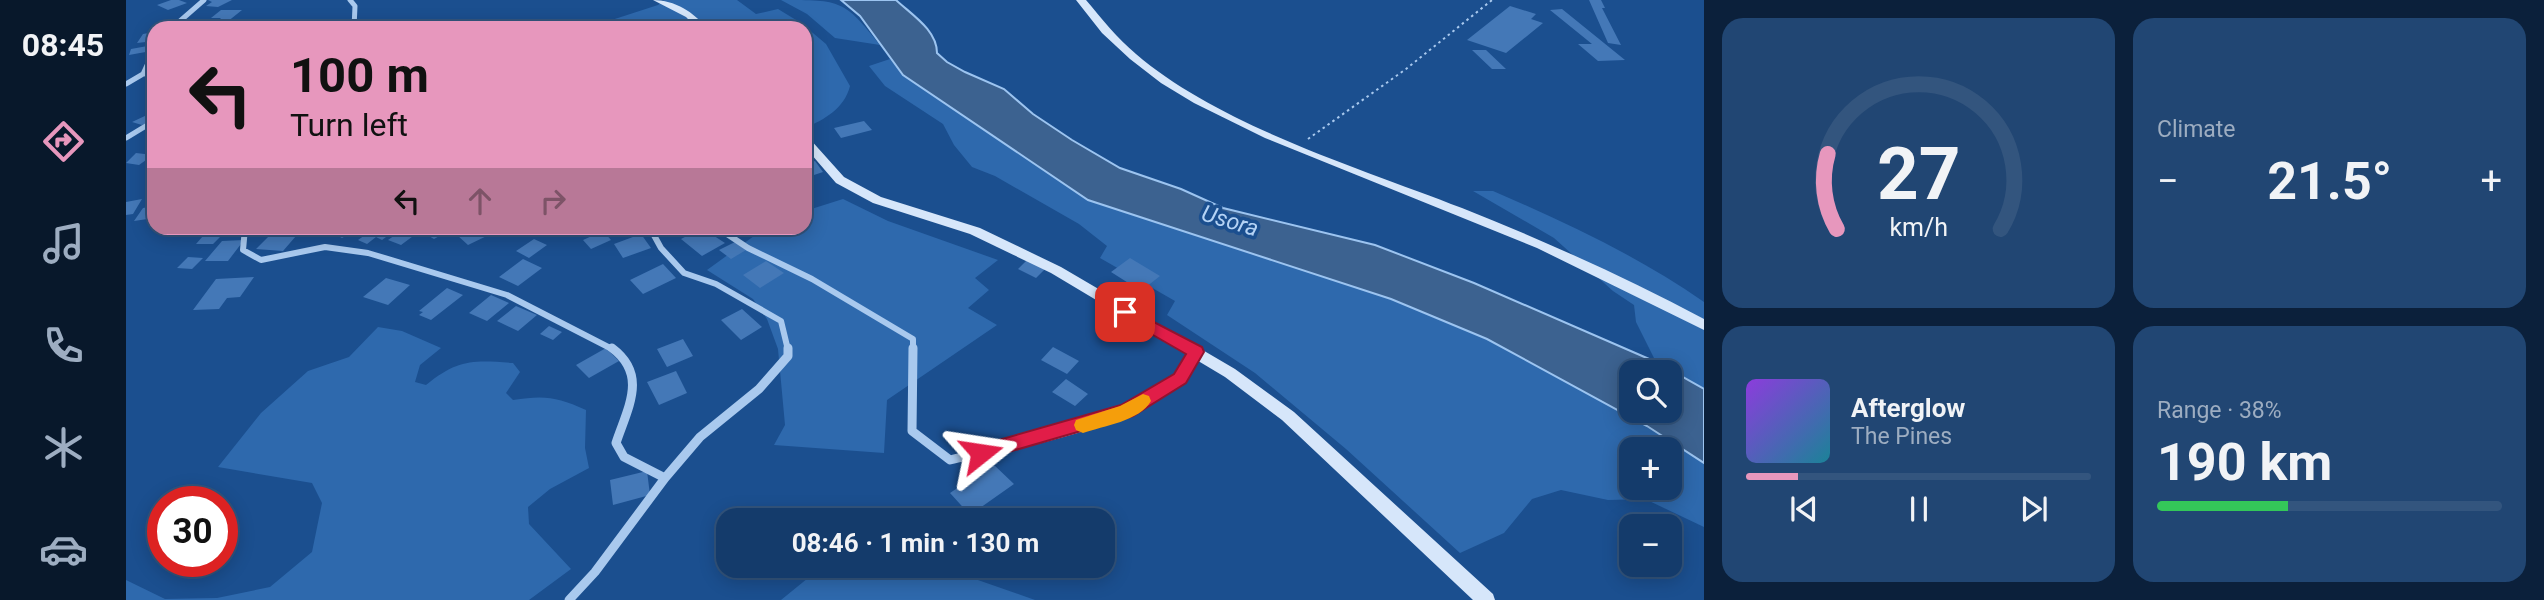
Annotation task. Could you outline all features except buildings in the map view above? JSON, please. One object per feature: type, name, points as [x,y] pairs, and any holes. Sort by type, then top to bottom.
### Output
[{"type":"street","points":[[178,21],[204,0]]},
{"type":"street","points":[[350,0],[355,6],[354,21]]},
{"type":"street","points":[[657,0],[689,15],[695,21]]},
{"type":"street","points":[[1081,0],[1098,24],[1131,56],[1217,111],[1296,147],[1519,235],[1625,283],[1704,325]]},
{"type":"street","points":[[143,74],[147,65]]},
{"type":"street","points":[[126,84],[147,74]]},
{"type":"street","points":[[126,138],[147,125]]},
{"type":"street","points":[[812,148],[840,180],[877,200],[975,231],[1056,270],[1252,388],[1287,416],[1486,600]]},
{"type":"street","points":[[244,235],[243,250],[261,260],[325,247],[368,253],[507,295],[605,343],[625,358],[635,386],[616,443],[624,457],[665,478]]},
{"type":"street","points":[[569,600],[595,572],[699,437],[760,389],[788,356],[787,338],[781,321],[716,284],[684,273],[661,248],[654,235]]},
{"type":"street","points":[[729,235],[812,279],[913,339],[912,431],[950,460],[1092,423],[1126,411],[1180,378],[1196,352]]},
{"type":"path","points":[[1296,147],[1406,69],[1492,0]]},
{"type":"shaded area","points":[[664,0],[737,0],[756,14],[778,9],[798,21],[609,21],[658,5]]},
{"type":"shaded area","points":[[781,0],[830,2],[840,6],[858,19],[880,45],[835,38],[807,14]]},
{"type":"shaded area","points":[[812,32],[826,44],[850,86],[838,107],[812,125]]},
{"type":"shaded area","points":[[890,59],[903,75],[1088,200],[1391,299],[1487,339],[1619,411],[1619,423],[1641,423],[1664,437],[1619,437],[1619,500],[1608,500],[1561,490],[1532,499],[1504,533],[1460,553],[1346,449],[1255,373],[1167,315],[1175,301],[1100,258],[1107,246],[1079,224],[995,176],[972,167],[954,145],[943,124],[885,86],[869,66]]},
{"type":"shaded area","points":[[1473,191],[1493,191],[1575,228],[1628,255],[1704,302],[1704,389],[1682,377],[1682,360],[1655,360],[1636,322],[1634,305],[1613,291],[1554,238]]},
{"type":"shaded area","points":[[843,199],[888,221],[998,260],[975,278],[989,290],[968,308],[997,325],[887,400],[884,453],[774,445],[785,425],[778,349],[767,319],[753,299],[707,270],[755,235],[812,235],[812,209]]},
{"type":"shaded area","points":[[378,327],[402,331],[441,348],[420,365],[415,382],[426,385],[447,370],[466,363],[513,363],[520,372],[506,393],[513,400],[551,398],[586,410],[585,448],[589,468],[550,489],[528,507],[529,524],[571,569],[529,600],[126,600],[126,580],[165,599],[217,598],[270,587],[312,552],[322,503],[312,483],[218,467],[261,413],[308,371],[349,357]]},
{"type":"shaded area","points":[[1682,449],[1704,463],[1704,527],[1682,517],[1682,514],[1647,500],[1682,500]]},
{"type":"shaded area","points":[[808,578],[971,578],[1035,600],[781,600]]},
{"type":"water","name":"Usora","points":[[841,0],[896,0],[928,30],[933,37],[937,53],[947,62],[1004,89],[1033,114],[1120,168],[1181,189],[1223,208],[1375,245],[1474,283],[1651,360],[1619,360],[1619,411],[1487,339],[1391,299],[1088,200],[903,75],[860,16]]},
{"type":"water","points":[[1682,377],[1704,389],[1704,463],[1682,449],[1682,437],[1664,437],[1641,423],[1682,423]]},
{"type":"slow traffic","points":[[1083,425],[1126,411],[1143,401]]},
{"type":"route","points":[[981,453],[1126,411],[1180,378],[1196,352],[1125,312]]}]
